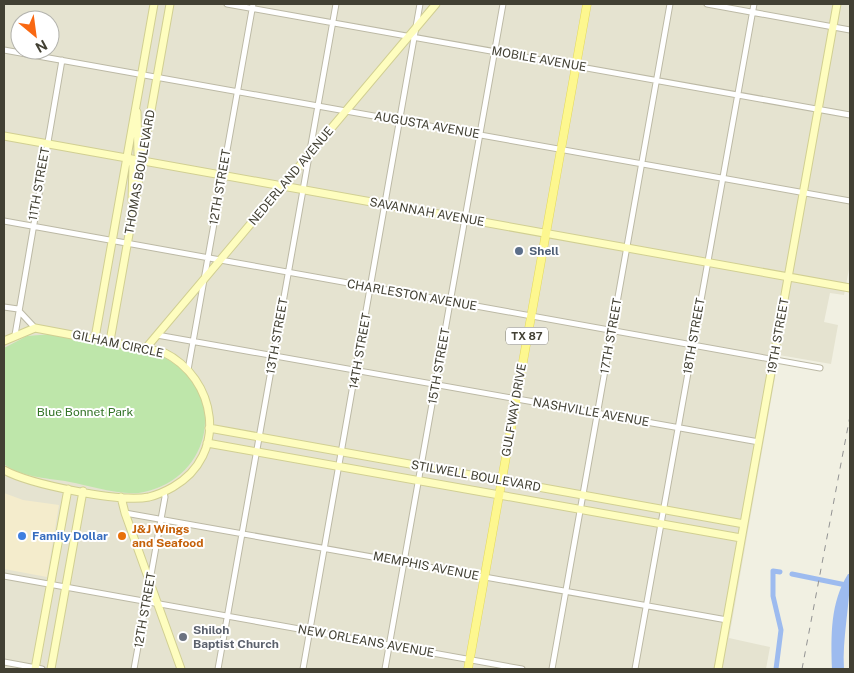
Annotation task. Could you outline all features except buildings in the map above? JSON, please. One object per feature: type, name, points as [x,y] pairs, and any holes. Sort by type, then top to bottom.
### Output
[{"type":"main road","name":"GULFWAY DRIVE","points":[[468,669],[587,4]]},
{"type":"street","name":"THOMAS BOULEVARD","points":[[95,338],[154,4]]},
{"type":"street","name":"THOMAS BOULEVARD","points":[[110,341],[170,4]]},
{"type":"street","name":"MOBILE AVENUE","points":[[227,4],[252,6],[333,23],[850,116]]},
{"type":"street","name":"13TH STREET","points":[[218,669],[336,4]]},
{"type":"street","points":[[415,28],[420,4]]},
{"type":"street","name":"NEDERLAND AVENUE","points":[[146,348],[282,185],[411,37],[415,28],[436,4]]},
{"type":"street","name":"15TH STREET","points":[[385,669],[503,4]]},
{"type":"street","name":"17TH STREET","points":[[552,669],[670,4]]},
{"type":"street","points":[[706,4],[850,30]]},
{"type":"street","name":"18TH STREET","points":[[635,669],[754,4]]},
{"type":"street","name":"19TH STREET","points":[[718,669],[837,4]]},
{"type":"street","name":"12TH STREET","points":[[188,370],[252,6]]},
{"type":"street","name":"14TH STREET","points":[[303,669],[401,121],[411,37]]},
{"type":"street","name":"AUGUSTA AVENUE","points":[[4,50],[850,202]]},
{"type":"street","name":"11TH STREET","points":[[15,335],[32,226],[62,60]]},
{"type":"street","points":[[136,107],[138,154],[142,160]]},
{"type":"street","name":"SAVANNAH AVENUE","points":[[4,136],[850,288]]},
{"type":"street","points":[[127,158],[133,164],[133,210]]},
{"type":"street","name":"CHARLESTON AVENUE","points":[[4,221],[820,368]]},
{"type":"street","points":[[4,307],[18,309],[35,328]]},
{"type":"street","name":"GILHAM CIRCLE","points":[[4,341],[35,328],[146,348],[173,357],[197,379],[207,398],[209,428],[204,452],[193,470],[180,482],[164,492],[149,497],[121,497],[68,489],[28,481],[4,470]]},
{"type":"street","name":"NASHVILLE AVENUE","points":[[157,335],[273,354],[356,371],[759,442]]},
{"type":"street","name":"STILWELL BOULEVARD","points":[[209,428],[744,524]]},
{"type":"street","name":"STILWELL BOULEVARD","points":[[207,443],[741,538]]},
{"type":"street","points":[[4,662],[38,669],[68,489]]},
{"type":"street","points":[[51,669],[83,491]]},
{"type":"street","name":"12TH STREET","points":[[134,669],[164,492]]},
{"type":"street","points":[[121,497],[181,669]]},
{"type":"street","name":"MEMPHIS AVENUE","points":[[125,513],[404,561],[727,620]]},
{"type":"street","name":"NEW ORLEANS AVENUE","points":[[4,576],[522,669]]},
{"type":"shaded area","points":[[4,4],[850,4],[850,264],[844,295],[830,293],[824,322],[838,325],[831,364],[779,355],[729,638],[770,647],[766,669],[4,669]]},
{"type":"shaded area","points":[[4,493],[23,500],[59,505],[47,577],[4,569]]},
{"type":"green space","name":"Blue Bonnet Park","points":[[53,334],[144,350],[167,359],[187,374],[199,393],[205,413],[204,433],[197,453],[185,470],[167,484],[144,492],[126,493],[33,476],[18,472],[4,464],[4,348],[27,336]]},
{"type":"water","points":[[848,574],[850,574],[850,586],[844,646],[844,669],[832,669],[832,632],[835,608],[842,585]]},
{"type":"waterway","points":[[776,669],[781,630],[773,596],[773,571],[780,572]]},
{"type":"waterway","points":[[792,574],[846,585]]},
{"type":"railway","points":[[802,669],[850,416]]},
{"type":"place","name":"Shell","points":[[519,251]]},
{"type":"place","name":"Family Dollar","points":[[22,536]]},
{"type":"place","name":"J&J Wings and Seafood","points":[[122,536]]},
{"type":"place","name":"Shiloh Baptist Church","points":[[183,637]]}]
